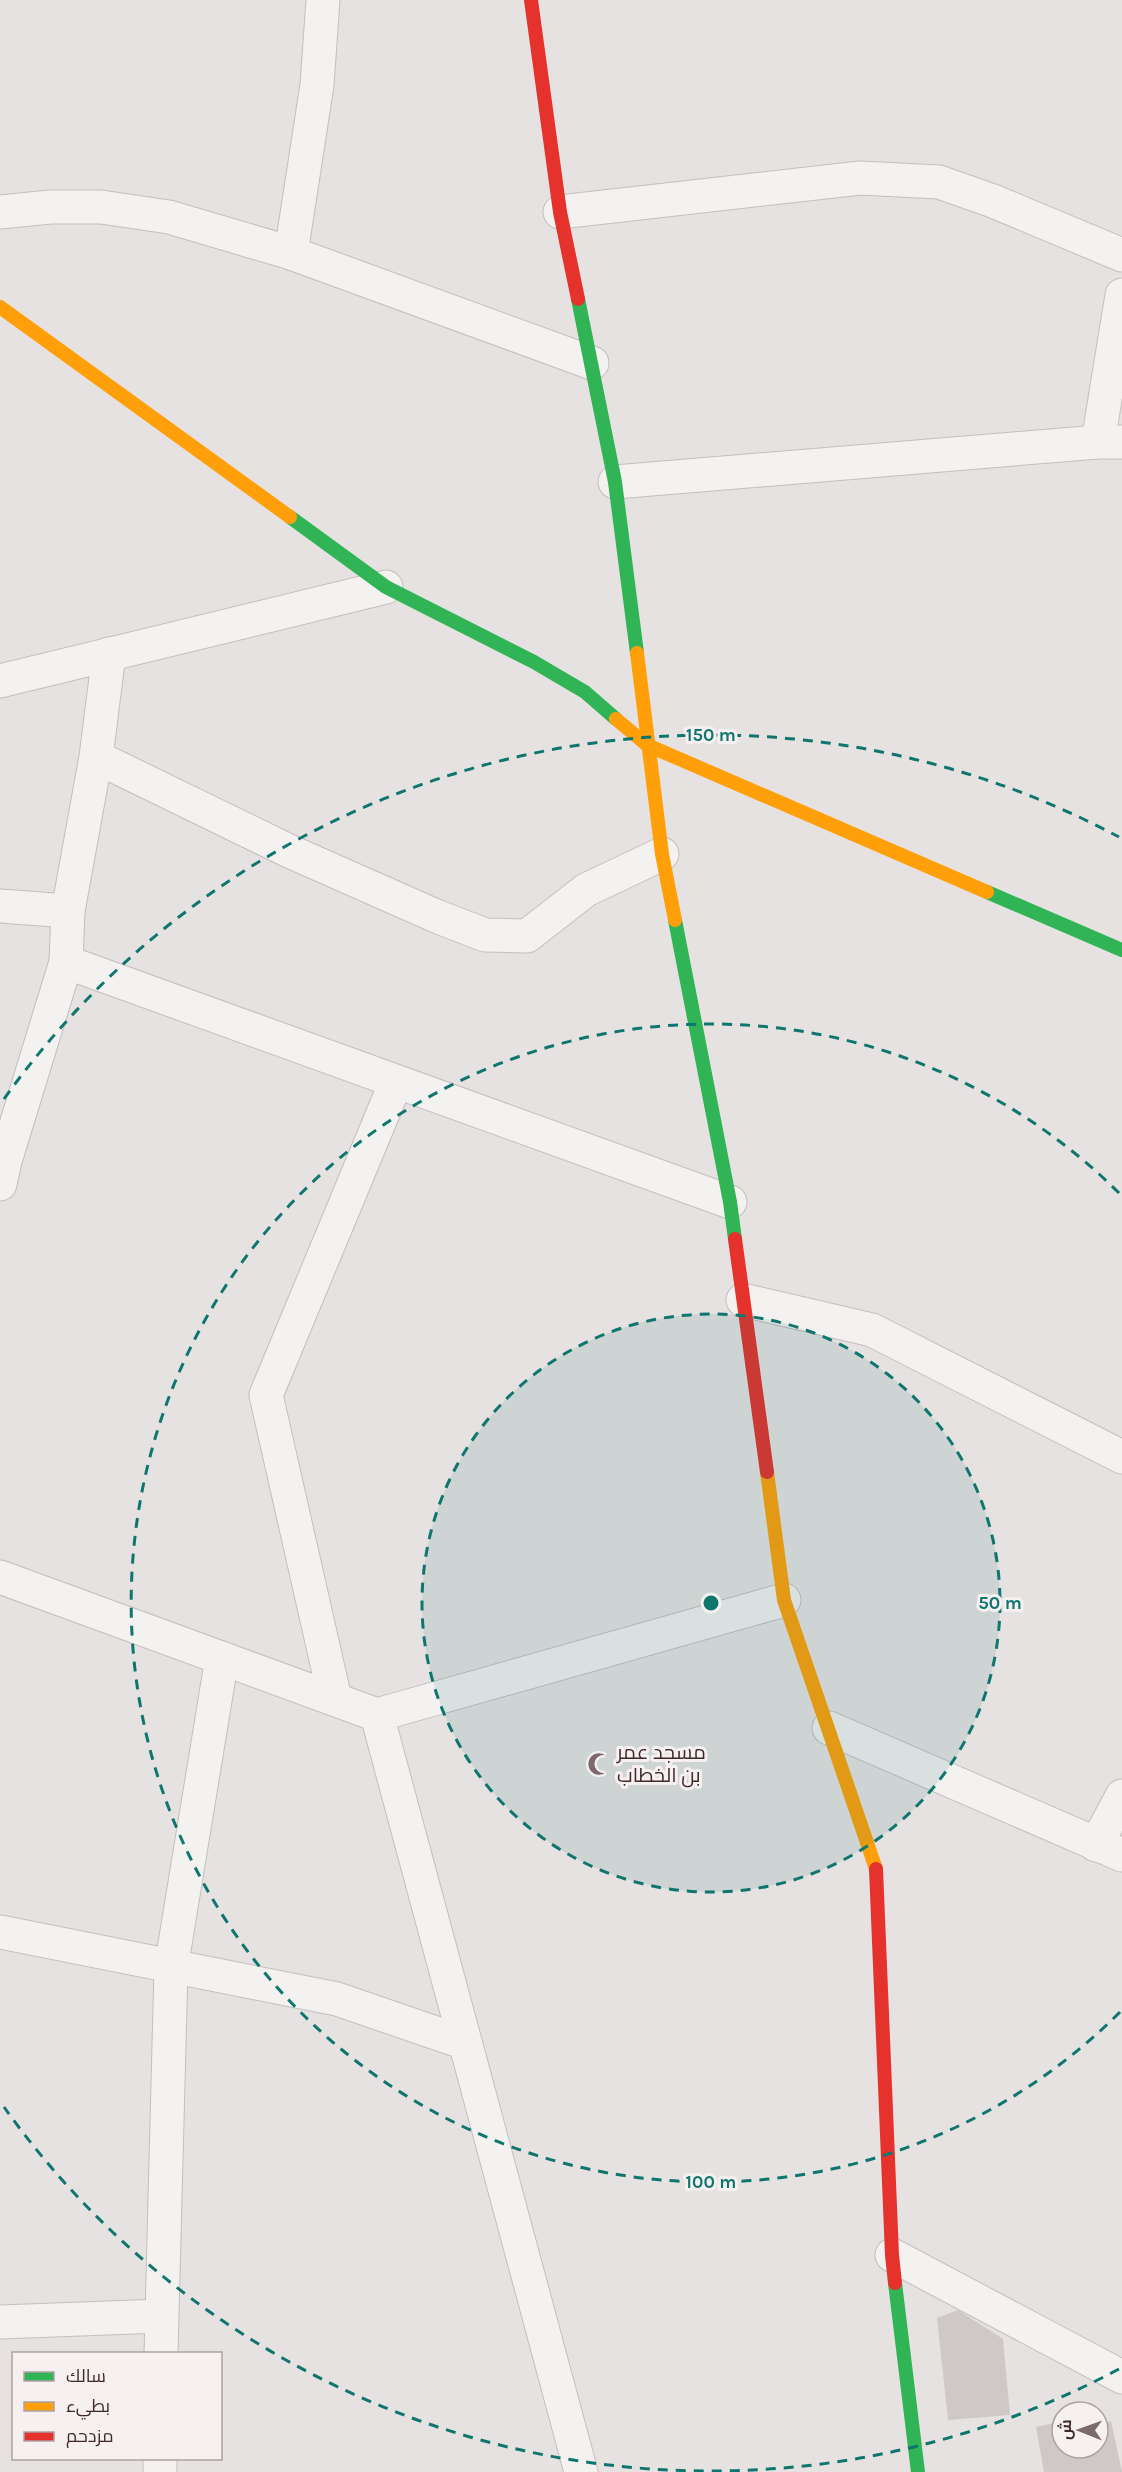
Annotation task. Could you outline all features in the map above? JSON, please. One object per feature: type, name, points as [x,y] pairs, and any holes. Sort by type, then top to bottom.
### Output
[{"type":"street","points":[[291,253],[317,85],[323,0]]},
{"type":"street","points":[[531,0],[560,212],[615,482],[662,854],[730,1203],[784,1600],[876,1863],[892,2254],[918,2472]]},
{"type":"street","points":[[560,212],[860,178],[939,182],[993,201],[1122,255]]},
{"type":"street","points":[[0,212],[51,207],[101,207],[169,217],[291,253],[592,363]]},
{"type":"street","points":[[615,482],[1110,442],[1122,295]]},
{"type":"street","points":[[0,307],[386,587],[534,662],[585,692],[647,745],[1122,950]]},
{"type":"street","points":[[0,681],[386,587]]},
{"type":"street","points":[[0,1184],[66,962],[68,911],[96,757],[109,654]]},
{"type":"street","points":[[96,757],[289,851],[485,935],[527,936],[586,890],[662,854]]},
{"type":"street","points":[[0,906],[68,911]]},
{"type":"street","points":[[66,962],[730,1203]]},
{"type":"street","points":[[335,1699],[266,1395],[396,1082]]},
{"type":"street","points":[[743,1300],[872,1330],[1122,1457]]},
{"type":"street","points":[[0,1577],[377,1715],[784,1600]]},
{"type":"street","points":[[161,2352],[171,1968],[222,1658]]},
{"type":"street","points":[[377,1715],[581,2472]]},
{"type":"street","points":[[829,1728],[1109,1850],[1122,1796]]},
{"type":"street","points":[[0,1932],[171,1968],[337,1999],[465,2043]]},
{"type":"street","points":[[892,2254],[1122,2378]]},
{"type":"street","points":[[0,2322],[161,2316]]},
{"type":"building","points":[[958,2310],[1003,2339],[1010,2415],[948,2420],[937,2318]]},
{"type":"building","points":[[1111,2421],[1122,2472],[1044,2472],[1036,2427],[1050,2424],[1050,2460],[1110,2460]]},
{"type":"traffic: fast","points":[[578,299],[615,482],[637,653]]},
{"type":"traffic: fast","points":[[290,517],[386,587],[534,662],[585,692],[616,719]]},
{"type":"traffic: fast","points":[[987,892],[1122,950]]},
{"type":"traffic: fast","points":[[675,920],[730,1202],[735,1239]]},
{"type":"traffic: fast","points":[[895,2283],[918,2472]]},
{"type":"traffic: slow","points":[[0,307],[290,517]]},
{"type":"traffic: slow","points":[[637,653],[662,854],[675,920]]},
{"type":"traffic: slow","points":[[616,719],[647,745],[987,892]]},
{"type":"traffic: slow","points":[[767,1472],[784,1600],[876,1869]]},
{"type":"traffic: jam","points":[[531,0],[560,212],[578,299]]},
{"type":"traffic: jam","points":[[735,1239],[767,1472]]},
{"type":"traffic: jam","points":[[876,1869],[895,2283]]},
{"type":"place","name":"مسجد عمر بن الخطاب","points":[[599,1764]]}]
